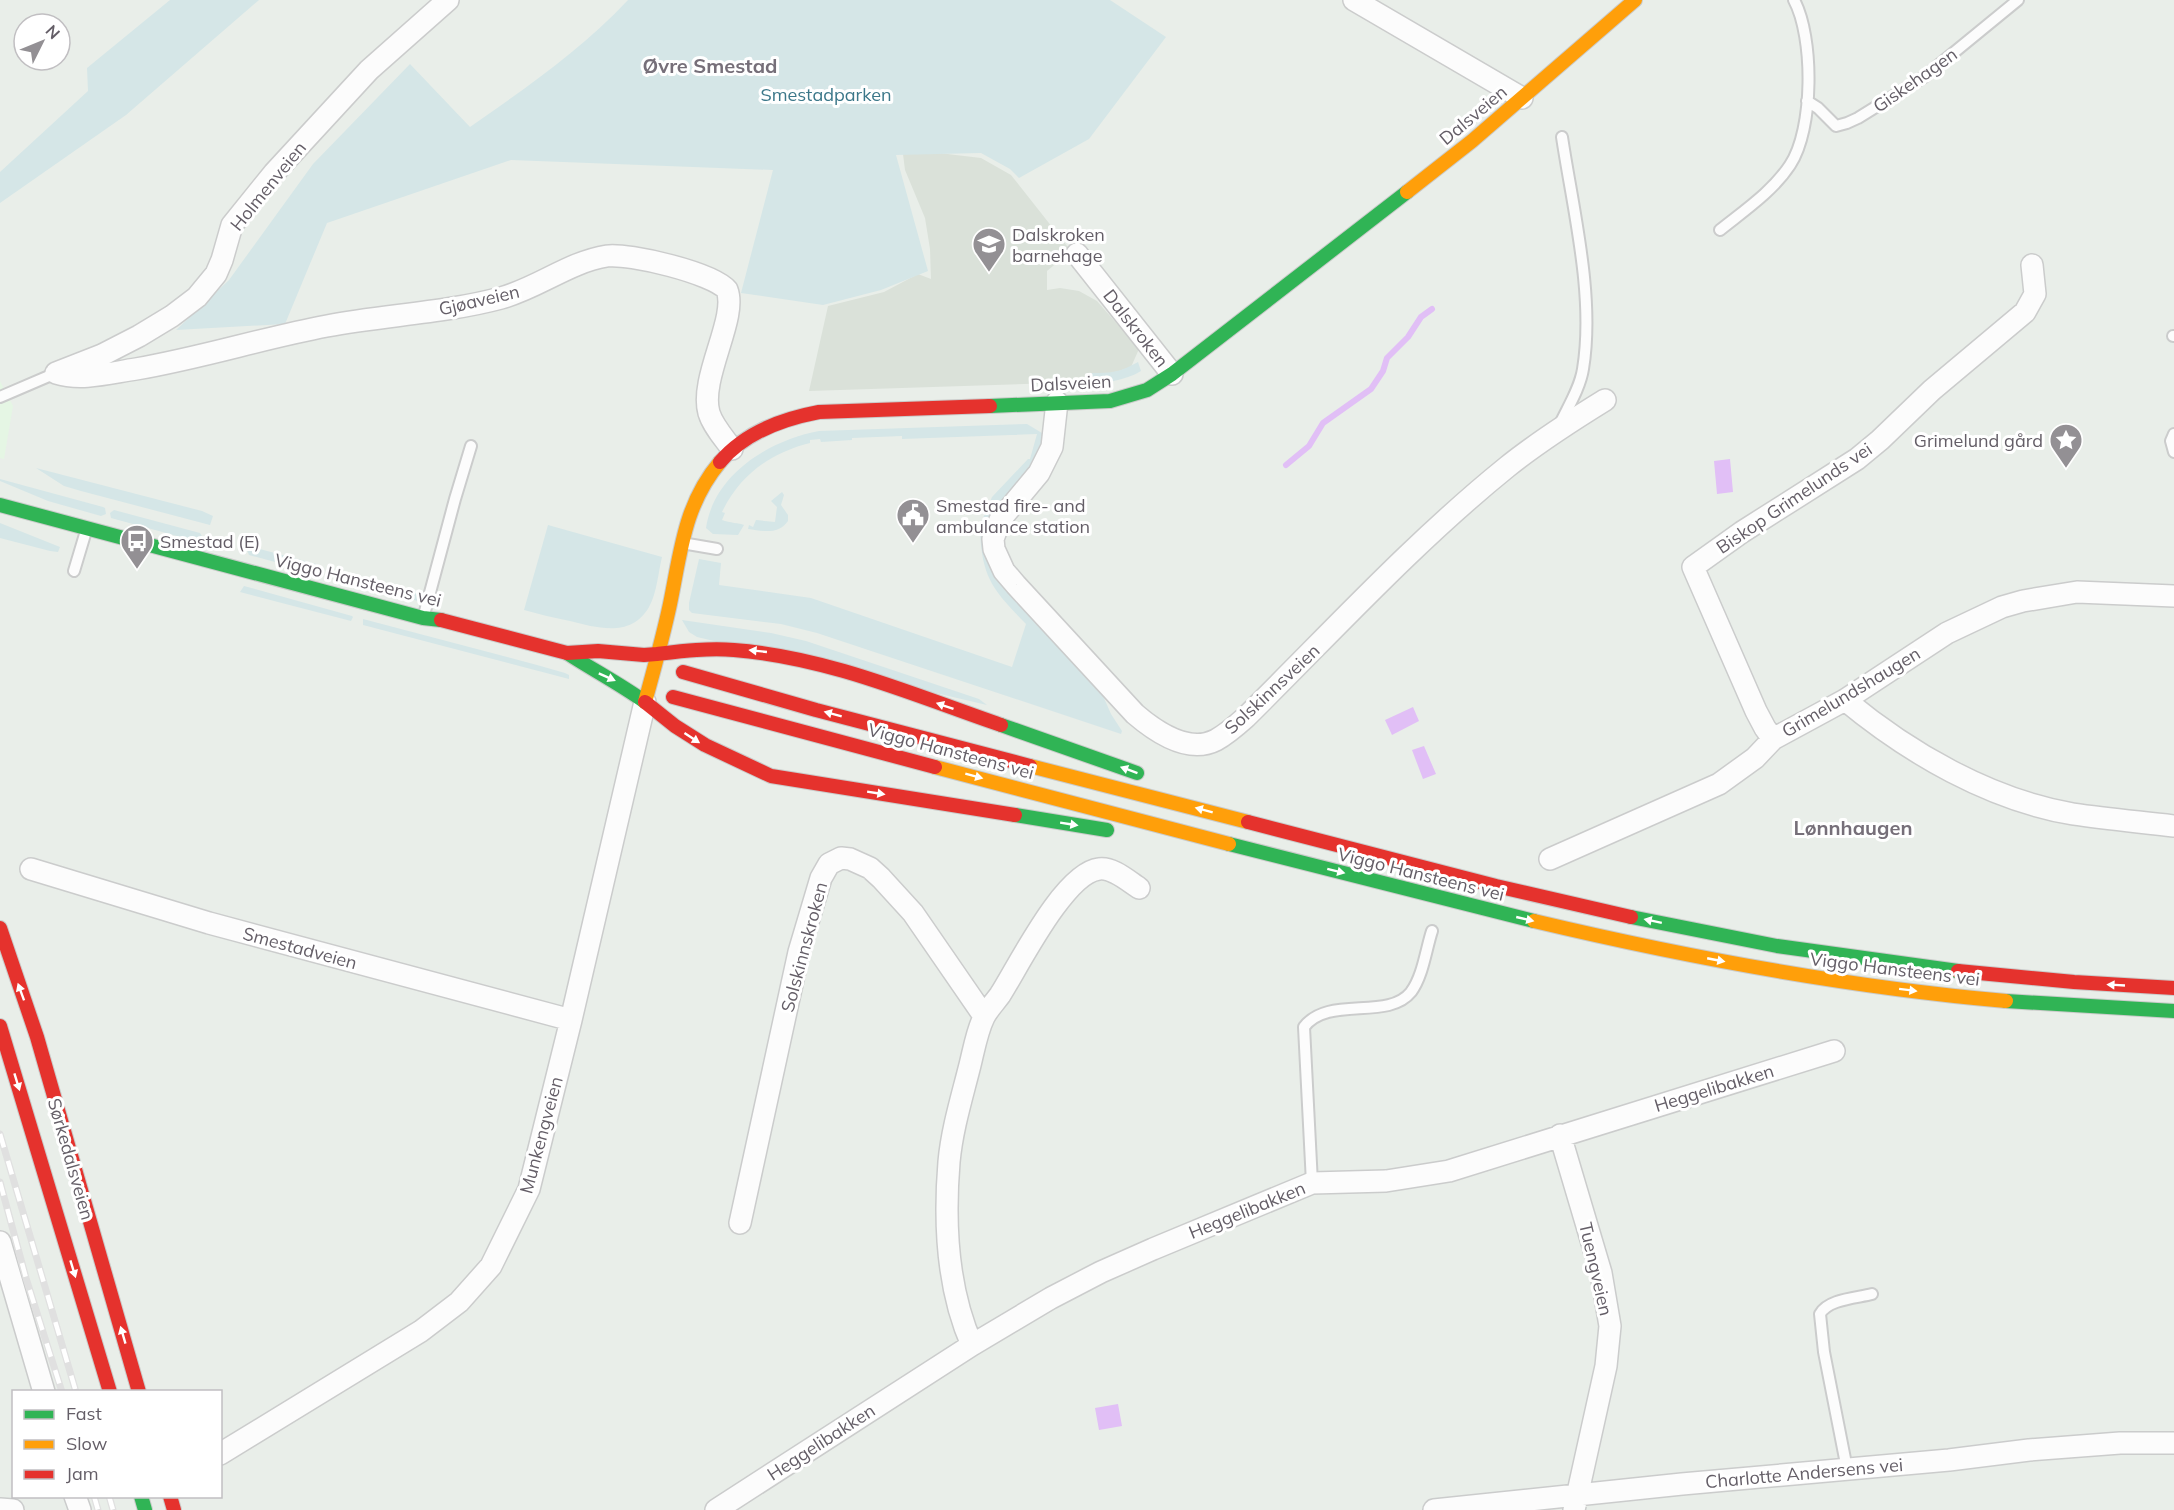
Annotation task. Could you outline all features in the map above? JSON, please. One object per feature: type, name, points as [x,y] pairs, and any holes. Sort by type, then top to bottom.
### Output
[{"type":"main road","name":"Dalsveien","points":[[652,676],[689,515],[698,493],[711,471],[732,449],[761,429],[779,421],[810,413],[839,410],[1123,398],[1147,390],[1172,374],[1494,123],[1635,0]]},
{"type":"main road","name":"Viggo Hansteens vei","points":[[0,505],[423,618],[447,621],[567,652],[657,654],[697,648],[762,651],[786,655],[850,674],[1154,779]]},
{"type":"main road","name":"Viggo Hansteens vei","points":[[567,652],[595,672],[619,683],[698,742],[726,758],[771,776],[1116,832]]},
{"type":"main road","name":"Viggo Hansteens vei","points":[[683,672],[833,714],[1533,895],[1776,946],[1872,961],[1990,976],[2174,988]]},
{"type":"main road","name":"Munkengveien","points":[[645,702],[652,676]]},
{"type":"main road","name":"Viggo Hansteens vei","points":[[674,697],[1279,857],[1670,952],[1776,972],[1884,987],[2090,1008],[2174,1011]]},
{"type":"main road","points":[[1198,795],[1342,846]]},
{"type":"main road","points":[[1139,835],[1279,857]]},
{"type":"main road","name":"Sørkedalsveien","points":[[0,928],[37,1037],[138,1390]]},
{"type":"main road","name":"Sørkedalsveien","points":[[0,1026],[109,1390]]},
{"type":"street","name":"Holmenveien","points":[[56,373],[102,355],[139,336],[197,297],[216,273],[222,260],[231,225],[274,173],[369,70],[448,0]]},
{"type":"street","points":[[1354,0],[1522,98]]},
{"type":"street","name":"Dalskroken","points":[[1077,254],[1172,374]]},
{"type":"street","name":"Gjøaveien","points":[[56,373],[69,377],[103,374],[184,360],[314,328],[483,302],[519,292],[596,258],[624,256],[640,258],[712,279],[727,290],[729,304],[709,383],[708,405],[709,415],[732,449]]},
{"type":"street","name":"Biskop Grimelunds vei","points":[[1773,739],[1756,711],[1694,567],[1742,532],[1857,459],[1932,390],[2025,312],[2035,294],[2032,265]]},
{"type":"street","name":"Solskinnsveien","points":[[1057,402],[1052,447],[1045,463],[1030,485],[1007,511],[995,531],[994,549],[998,560],[1016,585],[1136,714],[1161,733],[1177,741],[1205,744],[1214,741],[1246,717],[1379,584],[1507,467],[1558,429],[1605,400]]},
{"type":"street","name":"Grimelundshaugen","points":[[1550,859],[1719,784],[1755,758],[1773,739],[1845,700],[1947,633],[2002,607],[2077,592],[2174,596]]},
{"type":"street","points":[[1845,700],[1924,757],[2001,793],[2043,807],[2073,813],[2174,826]]},
{"type":"street","name":"Munkengveien","points":[[222,1453],[420,1331],[459,1302],[491,1266],[529,1189],[645,702]]},
{"type":"street","name":"Solskinnskroken","points":[[740,1223],[799,952],[821,878],[829,864],[841,858],[850,858],[870,868],[881,878],[912,913],[984,1016]]},
{"type":"street","name":"Smestadveien","points":[[31,869],[209,923],[571,1020]]},
{"type":"street","points":[[972,1345],[957,1302],[951,1272],[947,1194],[949,1160],[955,1124],[984,1016],[1041,926],[1065,894],[1080,879],[1090,871],[1104,869],[1139,888]]},
{"type":"street","name":"Heggelibakken","points":[[716,1510],[972,1345],[1051,1298],[1153,1249],[1312,1183],[1386,1181],[1449,1171],[1834,1051]]},
{"type":"street","name":"Tuengveien","points":[[1560,1135],[1601,1273],[1610,1326],[1606,1366],[1575,1502]]},
{"type":"street","points":[[0,1242],[43,1390]]},
{"type":"street","name":"Charlotte Andersens vei","points":[[1434,1510],[1575,1502],[1847,1469],[2029,1450],[2120,1443],[2174,1443]]},
{"type":"street","points":[[0,1509],[13,1510]]},
{"type":"lane","points":[[1720,230],[1774,185],[1790,166],[1800,143],[1807,101],[1808,44],[1803,21],[1794,0]]},
{"type":"lane","name":"Giskehagen","points":[[1807,101],[1818,108],[1836,126],[1858,118],[1924,77],[2018,0]]},
{"type":"lane","points":[[1558,429],[1583,370],[1586,321],[1584,281],[1562,137]]},
{"type":"lane","points":[[0,397],[56,373]]},
{"type":"lane","points":[[2174,434],[2171,441],[2174,452]]},
{"type":"lane","points":[[423,618],[471,446]]},
{"type":"lane","points":[[74,571],[87,527]]},
{"type":"lane","points":[[682,543],[717,549]]},
{"type":"lane","points":[[1312,1183],[1304,1027],[1313,1017],[1326,1012],[1391,1003],[1408,994],[1417,980],[1432,930]]},
{"type":"lane","points":[[1847,1469],[1824,1352],[1820,1314],[1821,1310],[1830,1305],[1872,1294]]},
{"type":"shaded area","name":"Dalskroken barnehage","points":[[939,153],[981,158],[1011,175],[1071,251],[1047,271],[1047,290],[1060,288],[1079,291],[1097,301],[1139,349],[1131,367],[1113,373],[1092,373],[1086,382],[809,391],[828,306],[884,292],[918,274],[931,279],[930,249],[925,218],[905,170],[903,154]]},
{"type":"shaded area","points":[[0,381],[13,406],[4,459],[0,458]]},
{"type":"shaded area","points":[[1730,459],[1733,492],[1717,494],[1714,461]]},
{"type":"shaded area","points":[[1413,707],[1419,721],[1392,735],[1385,720]]},
{"type":"shaded area","points":[[1424,746],[1436,774],[1423,779],[1412,750]]},
{"type":"shaded area","points":[[1118,1404],[1122,1426],[1099,1430],[1095,1408]]},
{"type":"green space","points":[[170,0],[259,0],[126,115],[0,203],[0,172],[88,91],[87,68]]},
{"type":"green space","name":"Smestadparken","points":[[628,0],[1110,0],[1166,37],[1089,139],[1019,178],[1010,169],[981,153],[896,155],[928,271],[881,290],[823,305],[741,293],[773,170],[511,160],[327,223],[285,324],[176,330],[229,280],[313,164],[410,64],[470,127],[572,52]]},
{"type":"green space","points":[[1138,362],[1141,371],[1128,377],[1085,384],[1092,373],[1116,371]]},
{"type":"green space","points":[[1027,424],[1042,433],[1037,456],[993,513],[987,540],[989,561],[997,577],[1100,689],[1111,714],[1122,731],[1121,734],[817,633],[781,624],[692,613],[689,610],[699,559],[721,563],[719,585],[811,598],[1012,667],[1026,624],[992,583],[987,573],[978,530],[992,497],[1030,459],[1037,434],[902,439],[902,436],[821,442],[820,439],[810,440],[810,443],[769,459],[738,487],[722,512],[725,513],[722,520],[744,525],[738,535],[713,534],[706,528],[711,509],[720,491],[732,476],[764,451],[800,436],[819,431]]},
{"type":"green space","points":[[36,468],[202,511],[213,516],[210,525],[81,491],[64,486]]},
{"type":"green space","points":[[0,479],[103,507],[106,514],[101,516],[48,501],[0,481]]},
{"type":"green space","points":[[782,492],[784,495],[781,505],[788,515],[788,521],[780,528],[770,531],[748,529],[749,525],[753,527],[756,520],[775,522],[777,507],[771,501]]},
{"type":"green space","points":[[114,510],[200,533],[203,538],[199,542],[111,518],[110,513]]},
{"type":"green space","points":[[0,523],[60,547],[58,552],[0,538]]},
{"type":"green space","points":[[548,525],[662,557],[654,596],[642,617],[623,627],[603,628],[524,610]]},
{"type":"green space","points":[[252,547],[320,565],[322,571],[319,574],[249,555],[247,550]]},
{"type":"green space","points":[[372,580],[419,592],[421,599],[418,601],[371,588],[369,584]]},
{"type":"green space","points":[[244,586],[353,617],[351,621],[240,592]]},
{"type":"green space","points":[[363,619],[565,673],[569,675],[569,679],[363,625]]},
{"type":"green space","points":[[682,620],[771,633],[806,641],[979,699],[987,705],[697,637],[689,632]]},
{"type":"waterway","points":[[1286,465],[1309,446],[1323,423],[1371,389],[1383,371],[1387,358],[1408,337],[1421,317],[1432,309]]},
{"type":"railway","points":[[0,1134],[75,1390]]},
{"type":"railway","points":[[0,1182],[26,1278],[61,1390]]},
{"type":"railway","points":[[95,1498],[98,1510]]},
{"type":"railway","points":[[110,1498],[113,1510]]},
{"type":"traffic: fast","points":[[990,406],[1110,401],[1147,390],[1172,374],[1407,192]]},
{"type":"traffic: fast","points":[[0,505],[423,618],[441,620]]},
{"type":"traffic: fast","points":[[567,653],[645,702]]},
{"type":"traffic: fast","points":[[1001,725],[1137,773]]},
{"type":"traffic: fast","points":[[1015,815],[1107,830]]},
{"type":"traffic: fast","points":[[1229,844],[1534,921]]},
{"type":"traffic: fast","points":[[1631,917],[1777,946],[1958,971]]},
{"type":"traffic: fast","points":[[2006,1001],[2174,1011]]},
{"type":"traffic: fast","points":[[142,1498],[145,1510]]},
{"type":"traffic: slow","points":[[1407,192],[1472,141],[1635,0]]},
{"type":"traffic: slow","points":[[645,702],[691,512],[708,478],[720,462]]},
{"type":"traffic: slow","points":[[1030,766],[1248,822]]},
{"type":"traffic: slow","points":[[935,767],[1229,844]]},
{"type":"traffic: slow","points":[[1534,921],[1769,970],[1887,988],[2006,1001]]},
{"type":"traffic: jam","points":[[720,462],[741,443],[765,428],[819,412],[990,406]]},
{"type":"traffic: jam","points":[[441,620],[567,653],[598,651],[657,654]]},
{"type":"traffic: jam","points":[[657,654],[724,649],[803,660],[870,679],[1001,725]]},
{"type":"traffic: jam","points":[[683,672],[816,710],[1030,766]]},
{"type":"traffic: jam","points":[[673,697],[935,767]]},
{"type":"traffic: jam","points":[[645,702],[675,726],[705,745],[771,776],[1015,815]]},
{"type":"traffic: jam","points":[[1248,822],[1496,886],[1631,917]]},
{"type":"traffic: jam","points":[[0,928],[37,1037],[138,1390]]},
{"type":"traffic: jam","points":[[1958,971],[2074,982],[2174,988]]},
{"type":"traffic: jam","points":[[0,1026],[109,1390]]},
{"type":"traffic: jam","points":[[171,1498],[174,1510]]},
{"type":"place","name":"Dalskroken barnehage","points":[[989,273]]},
{"type":"place","name":"Grimelund gård","points":[[2066,469]]},
{"type":"place","name":"Smestad fire- and ambulance station","points":[[913,544]]},
{"type":"place","name":"Smestad (E)","points":[[137,570]]},
{"type":"district","name":"Øvre Smestad","points":[[710,65]]},
{"type":"district","name":"Lønnhaugen","points":[[1853,827]]}]
